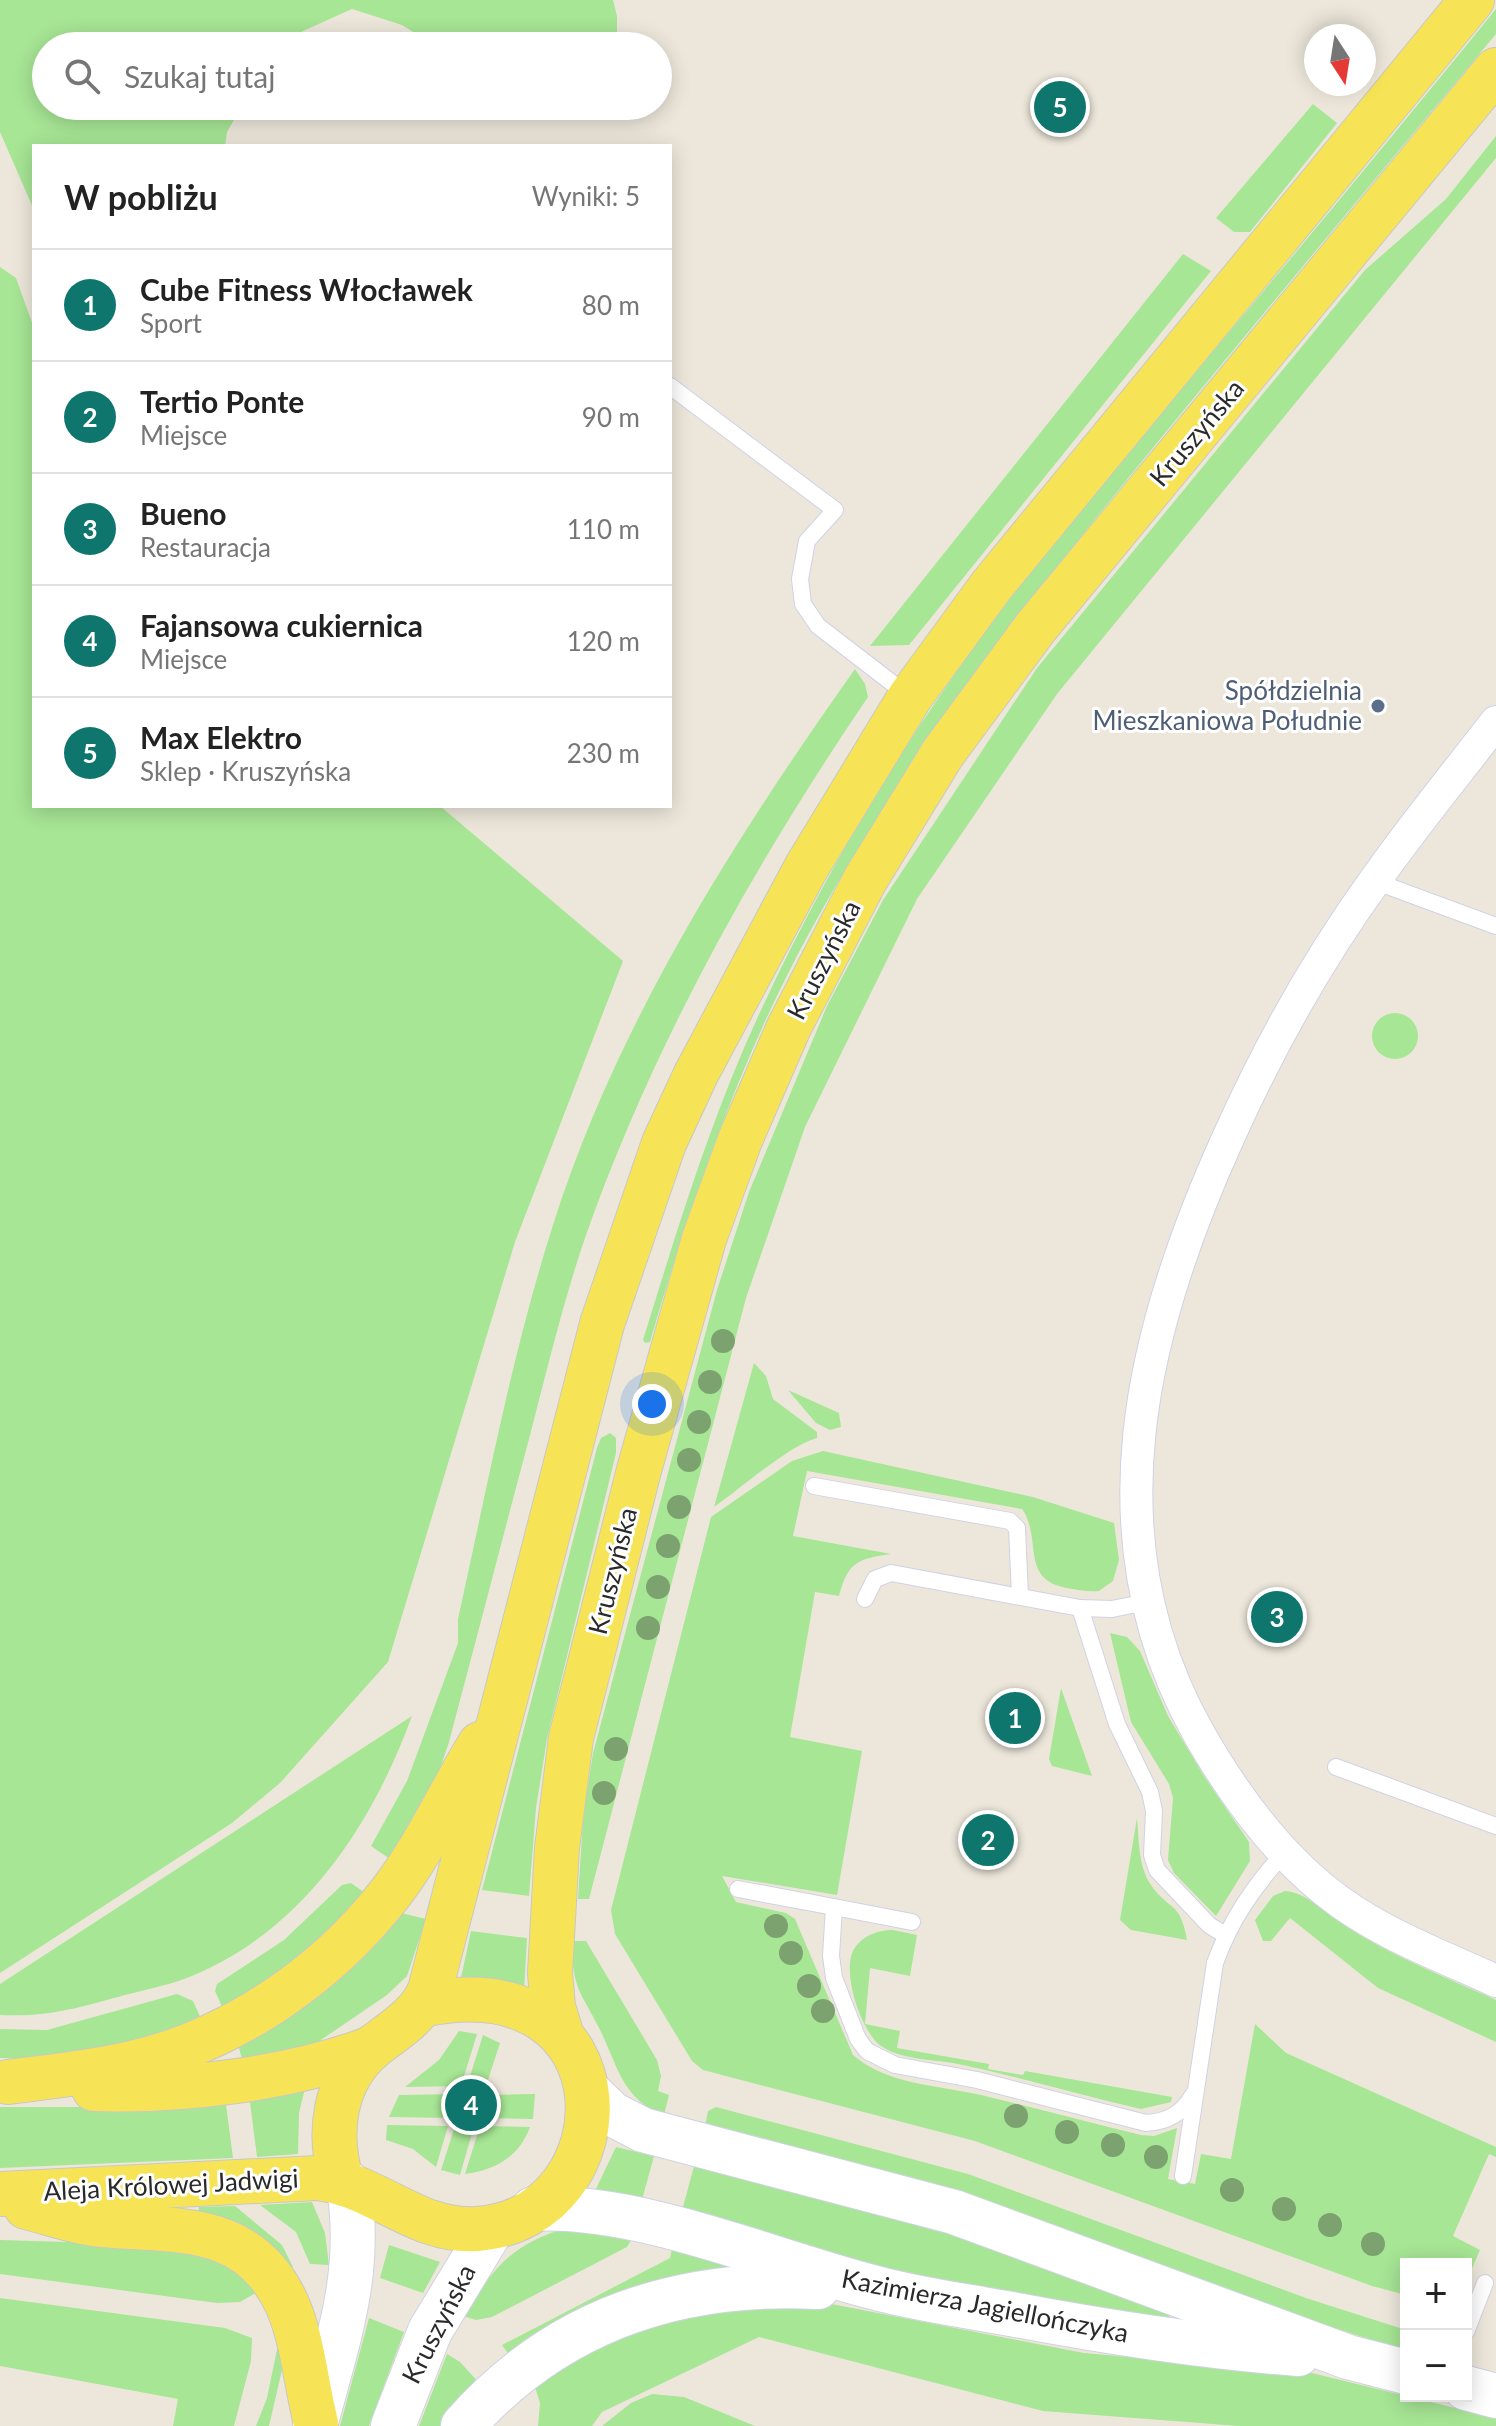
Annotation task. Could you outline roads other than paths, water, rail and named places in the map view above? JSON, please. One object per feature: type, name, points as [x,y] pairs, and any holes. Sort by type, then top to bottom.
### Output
[{"type":"main road","points":[[422,2005],[471,1999],[503,2004],[534,2015],[561,2033],[579,2061],[587,2090],[588,2121],[580,2150],[566,2177],[533,2209],[493,2227],[460,2229],[428,2224],[345,2183],[333,2147],[336,2110],[349,2077],[372,2048],[422,2005],[446,1931],[602,1324],[664,1143],[696,1074],[806,868],[910,697],[1002,573],[1472,0]]},
{"type":"main road","name":"Kruszyńska","points":[[561,2033],[553,2007],[550,1973],[557,1848],[571,1738],[635,1485],[704,1239],[740,1140],[789,1027],[865,880],[943,753],[1036,627],[1496,70]]},
{"type":"main road","points":[[4,2082],[125,2065],[173,2051],[247,2016],[300,1982],[347,1941],[389,1894],[422,1846],[444,1803],[502,1708]]},
{"type":"main road","points":[[4,2082],[70,2088],[174,2087],[310,2066],[372,2048]]},
{"type":"main road","name":"Aleja Królowej Jadwigi","points":[[0,2194],[306,2178],[345,2183]]},
{"type":"main road","points":[[0,2200],[100,2225],[197,2231],[241,2251],[266,2272],[288,2306],[315,2424]]},
{"type":"street","points":[[1496,722],[1374,881],[1302,994],[1257,1075],[1200,1198],[1166,1296],[1147,1373],[1137,1446],[1136,1517],[1147,1602],[1156,1638],[1190,1717],[1245,1805],[1285,1852],[1356,1913],[1496,1981]]},
{"type":"street","name":"Kazimierza Jagiellończyka","points":[[587,2090],[612,2114],[643,2130],[954,2212],[1348,2357],[1400,2370]]},
{"type":"street","points":[[315,2424],[354,2266],[345,2183]]},
{"type":"street","name":"Kazimierza Jagiellończyka","points":[[533,2209],[569,2209],[613,2215],[881,2290],[1134,2337],[1348,2357]]},
{"type":"street","name":"Kruszyńska","points":[[393,2426],[435,2320],[493,2227]]},
{"type":"street","points":[[463,2426],[499,2390],[540,2358],[586,2330],[637,2308],[689,2293],[743,2285],[881,2290]]},
{"type":"street","points":[[1472,2390],[1496,2396]]},
{"type":"lane","points":[[672,388],[835,510],[807,541],[800,579],[803,604],[818,626],[910,697]]},
{"type":"lane","points":[[1374,881],[1496,926]]},
{"type":"lane","points":[[814,1486],[1010,1521],[1017,1528],[1020,1596]]},
{"type":"lane","points":[[865,1599],[875,1579],[891,1573],[1080,1608],[1112,1609],[1147,1602]]},
{"type":"lane","points":[[1080,1608],[1117,1724],[1150,1792],[1154,1811],[1152,1855],[1157,1870],[1209,1925],[1225,1935]]},
{"type":"lane","points":[[1336,1767],[1496,1826]]},
{"type":"lane","points":[[1183,2176],[1215,1963],[1225,1935],[1247,1897],[1285,1852]]},
{"type":"lane","points":[[738,1889],[912,1922]]},
{"type":"lane","points":[[834,1907],[834,1978],[858,2039],[879,2059],[977,2080],[1146,2123],[1174,2117],[1186,2107],[1193,2095]]},
{"type":"lane","points":[[1467,2330],[1485,2283]]},
{"type":"place","name":"Max Elektro","points":[[1060,107]]},
{"type":"place","name":"Spółdzielnia Mieszkaniowa Południe","points":[[1378,706]]},
{"type":"place","name":"Bueno","points":[[1277,1617]]},
{"type":"place","name":"Cube Fitness Włocławek","points":[[1015,1718]]},
{"type":"place","name":"Tertio Ponte","points":[[988,1840]]},
{"type":"place","name":"Fajansowa cukiernica","points":[[471,2105]]}]
